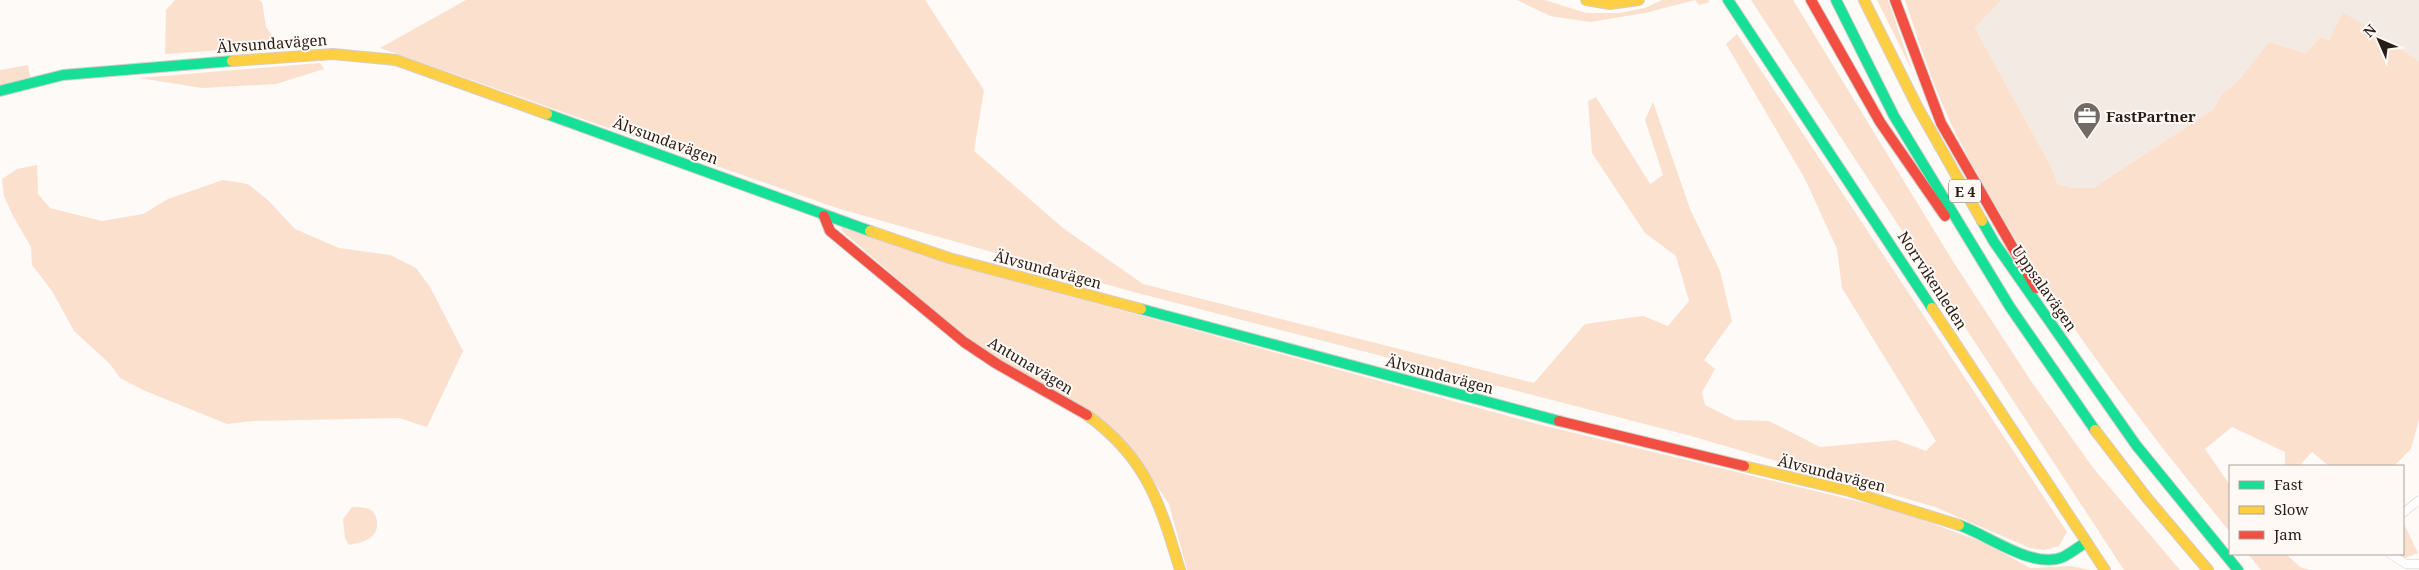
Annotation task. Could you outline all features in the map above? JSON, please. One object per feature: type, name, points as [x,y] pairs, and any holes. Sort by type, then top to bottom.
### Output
[{"type":"main road","points":[[1586,0],[1610,4],[1639,0]]},
{"type":"main road","points":[[1811,0],[1880,122],[2010,307]]},
{"type":"main road","name":"E 4","points":[[1836,0],[1894,116],[2010,307],[2076,404],[2123,467],[2208,570]]},
{"type":"main road","name":"Uppsalavägen","points":[[1864,0],[1918,108],[1994,242],[2136,445],[2238,570]]},
{"type":"main road","points":[[1895,0],[1941,123],[2084,371]]},
{"type":"main road","name":"Norrvikenleden","points":[[1731,2],[2105,570]]},
{"type":"main road","name":"Älvsundavägen","points":[[0,91],[63,75],[169,65],[333,54],[388,59],[432,72],[824,216],[950,258],[1546,418],[1849,491],[1967,528],[2030,557],[2047,560],[2063,557],[2086,542]]},
{"type":"main road","name":"Antunavägen","points":[[824,216],[830,231],[951,332],[985,356],[1092,419],[1111,436],[1136,465],[1155,494],[1164,512],[1180,570]]},
{"type":"street","points":[[2404,511],[2419,500]]},
{"type":"street","points":[[2392,555],[2406,564],[2419,564]]},
{"type":"shaded area","points":[[175,0],[259,0],[262,2],[266,27],[280,46],[165,54],[166,10]]},
{"type":"shaded area","points":[[466,0],[925,0],[984,90],[974,151],[1063,228],[1143,284],[1534,383],[1585,324],[1643,316],[1668,326],[1689,301],[1676,256],[1645,233],[1592,153],[1588,101],[1596,97],[1650,184],[1663,175],[1645,120],[1653,102],[1690,209],[1720,271],[1732,321],[1704,360],[1715,369],[1702,392],[1705,405],[1735,420],[1769,421],[1820,447],[1896,440],[1926,451],[1936,441],[1842,288],[1837,249],[1805,179],[1726,44],[1737,34],[2067,532],[2059,546],[2044,550],[2030,548],[1935,507],[1691,436],[1130,291],[840,209],[380,48]]},
{"type":"shaded area","points":[[1517,0],[1545,0],[1586,13],[1619,13],[1645,8],[1662,0],[1695,0],[1645,13],[1590,22],[1550,16]]},
{"type":"shaded area","points":[[1695,0],[1708,0],[1710,2],[1699,5]]},
{"type":"shaded area","points":[[1751,0],[1793,0],[1954,263],[2031,381],[2094,469],[2180,570],[2124,570]]},
{"type":"shaded area","points":[[1877,0],[1888,0],[1912,70]]},
{"type":"shaded area","points":[[1905,0],[2002,0],[1975,28],[2054,172],[2057,184],[2074,188],[2093,188],[2214,109],[2221,94],[2237,82],[2269,42],[2306,53],[2320,37],[2329,40],[2343,12],[2419,61],[2419,419],[2411,449],[2395,465],[2328,465],[2312,452],[2300,465],[2285,465],[2285,452],[2232,427],[2205,449],[2229,484],[2229,531],[2119,391],[2017,242],[1958,138],[1929,70]]},
{"type":"shaded area","points":[[2002,0],[2419,0],[2419,61],[2343,13],[2329,40],[2320,37],[2306,53],[2269,42],[2237,82],[2221,94],[2214,109],[2093,188],[2074,188],[2057,184],[2054,172],[1975,28]]},
{"type":"shaded area","points":[[320,63],[324,69],[276,84],[202,88],[139,78]]},
{"type":"shaded area","points":[[28,65],[30,77],[0,86],[0,70]]},
{"type":"shaded area","points":[[37,165],[38,194],[50,208],[102,221],[143,214],[168,199],[223,180],[248,184],[269,201],[295,229],[339,248],[390,255],[416,268],[430,287],[463,351],[427,427],[399,418],[253,421],[227,424],[143,390],[120,378],[110,364],[74,331],[52,291],[32,265],[31,247],[4,196],[2,179],[17,169]]},
{"type":"shaded area","points":[[842,225],[945,262],[1537,424],[1899,511],[1987,544],[2030,568],[2070,566],[2090,570],[1187,570],[1169,504],[1142,464],[1109,426],[1087,410],[989,353],[956,329],[842,231]]},
{"type":"shaded area","points":[[352,507],[371,510],[376,516],[377,526],[373,536],[349,545],[345,538],[343,519]]},
{"type":"shaded area","points":[[2404,524],[2418,553],[2402,559],[2396,555],[2404,555]]},
{"type":"shaded area","points":[[2249,555],[2287,555],[2300,567],[2310,570],[2261,570]]},
{"type":"traffic: fast","points":[[1728,0],[1932,308]]},
{"type":"traffic: fast","points":[[1836,0],[1894,116],[2010,307],[2095,430]]},
{"type":"traffic: fast","points":[[0,91],[63,75],[232,61]]},
{"type":"traffic: fast","points":[[547,114],[870,231]]},
{"type":"traffic: fast","points":[[1982,221],[1994,242],[2136,445],[2238,570]]},
{"type":"traffic: fast","points":[[1141,309],[1559,421]]},
{"type":"traffic: fast","points":[[1959,525],[2011,550],[2038,559],[2051,560],[2063,557],[2086,542]]},
{"type":"traffic: slow","points":[[1586,0],[1610,4],[1639,0]]},
{"type":"traffic: slow","points":[[1864,0],[1918,108],[1982,221]]},
{"type":"traffic: slow","points":[[232,61],[333,54],[396,60],[547,114]]},
{"type":"traffic: slow","points":[[870,231],[949,258],[1141,309]]},
{"type":"traffic: slow","points":[[1932,308],[2105,570]]},
{"type":"traffic: slow","points":[[1087,415],[1107,431],[1138,466],[1158,503],[1180,570]]},
{"type":"traffic: slow","points":[[2095,430],[2147,498],[2208,570]]},
{"type":"traffic: slow","points":[[1744,466],[1849,491],[1959,525]]},
{"type":"traffic: jam","points":[[1811,0],[1880,122],[1945,216]]},
{"type":"traffic: jam","points":[[1895,0],[1941,123],[2036,288]]},
{"type":"traffic: jam","points":[[824,216],[830,231],[964,342],[997,364],[1087,415]]},
{"type":"traffic: jam","points":[[1559,421],[1744,466]]},
{"type":"place","name":"FastPartner","points":[[2087,140]]}]
